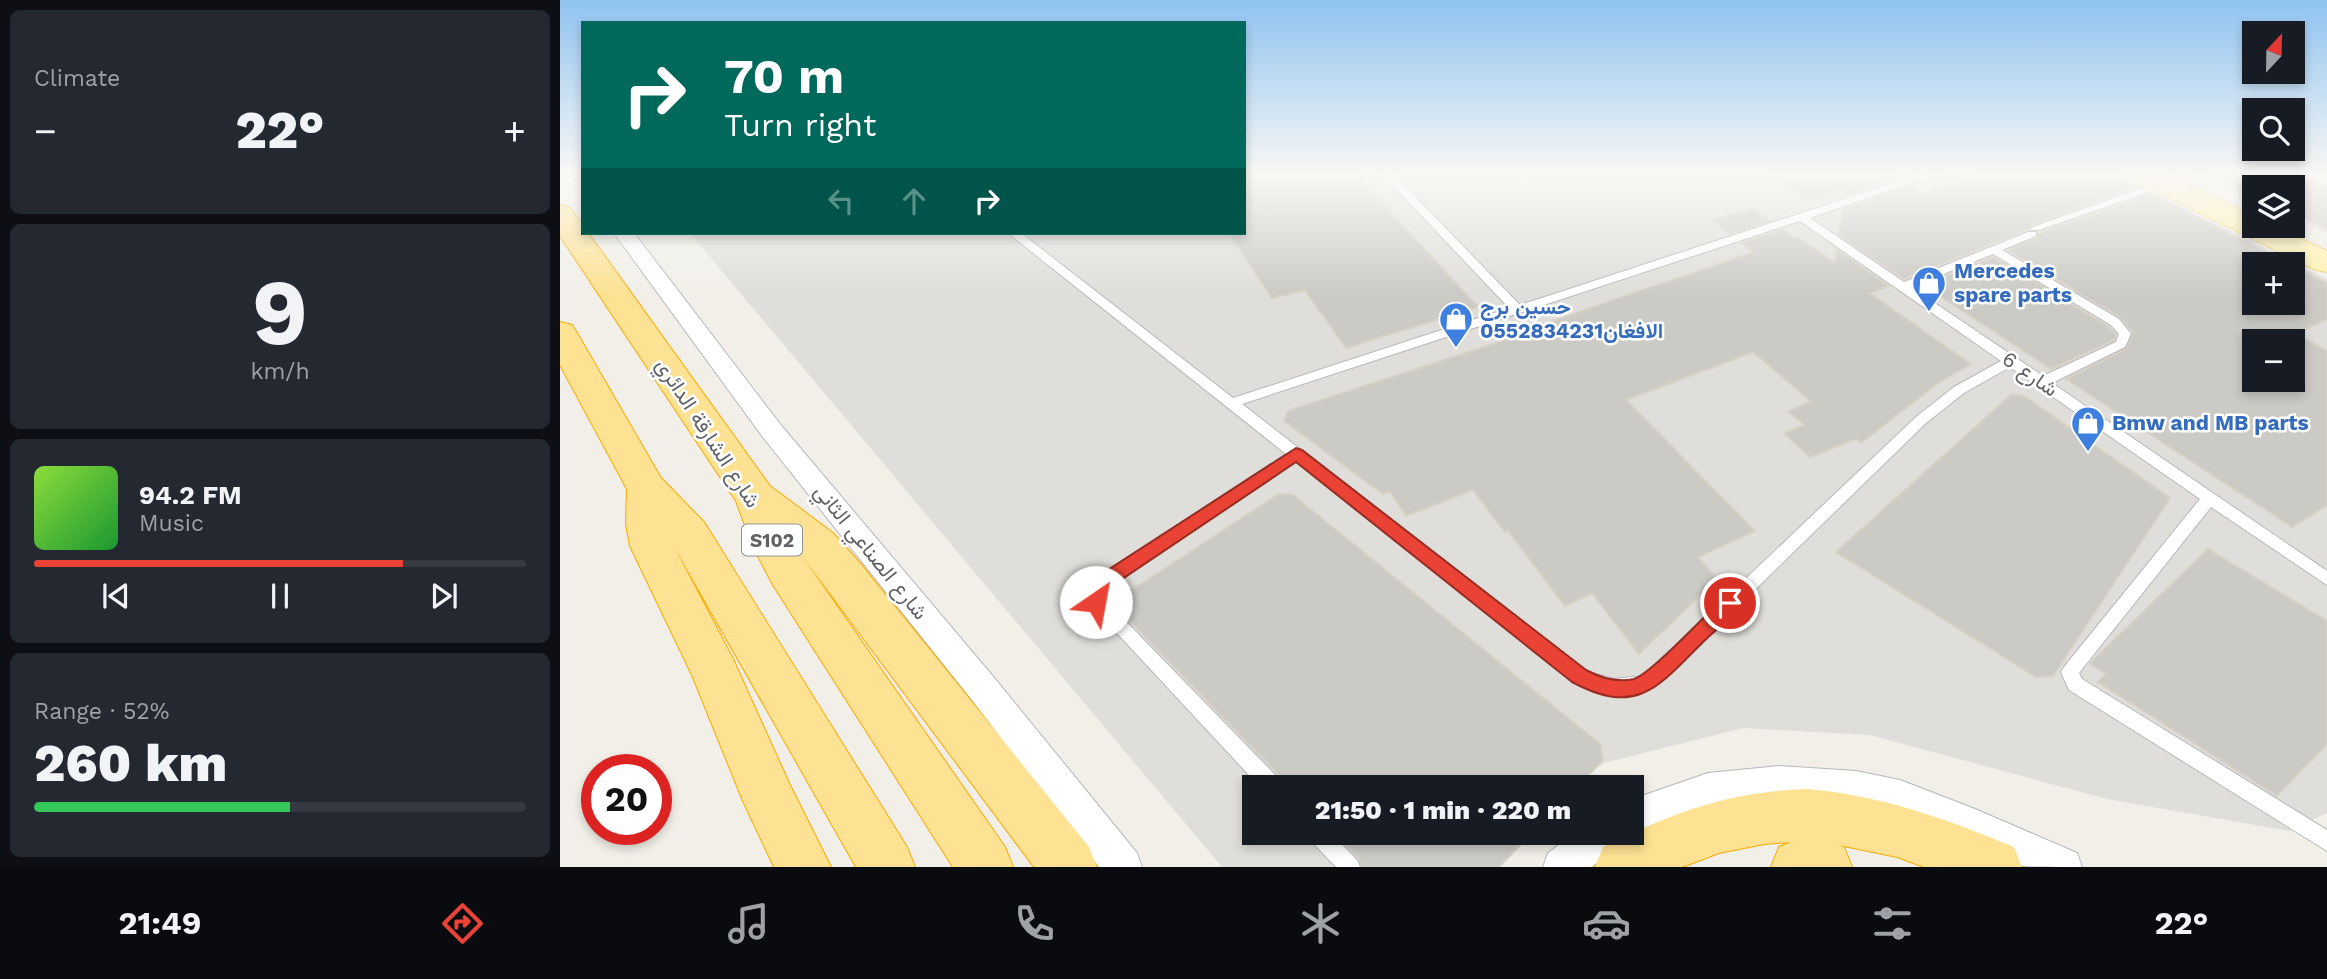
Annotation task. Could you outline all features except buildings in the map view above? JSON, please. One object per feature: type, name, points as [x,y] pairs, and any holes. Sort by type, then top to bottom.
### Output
[{"type":"highway","name":"شارع الشارقة الدائري","points":[[560,214],[755,497],[775,547],[789,573],[985,867]]},
{"type":"highway","points":[[560,333],[647,489],[689,534],[887,867]]},
{"type":"highway","points":[[647,489],[646,524],[652,546],[716,674],[770,801],[803,867]]},
{"type":"highway","points":[[755,497],[818,545],[843,574],[1069,867]]},
{"type":"highway","points":[[1623,867],[1660,847],[1701,832],[1740,820],[1783,814],[1828,815],[1873,822],[1994,867]]},
{"type":"highway","points":[[1800,867],[1824,867]]},
{"type":"main road","points":[[2240,213],[2327,263]]},
{"type":"main road","points":[[2305,230],[2327,241]]},
{"type":"street","name":"شارع الصناعي الثاني","points":[[625,235],[771,430],[984,690],[1123,867]]},
{"type":"street","points":[[1644,812],[1710,789],[1770,784],[1838,786],[1898,797],[1964,821],[2063,867]]},
{"type":"street","points":[[1562,867],[1589,845]]},
{"type":"lane","points":[[1425,213],[1518,310]]},
{"type":"lane","points":[[1232,403],[1813,213]]},
{"type":"lane","points":[[1903,286],[2079,213]]},
{"type":"lane","name":"شارع 6","points":[[1802,217],[2327,579]]},
{"type":"lane","points":[[1017,235],[1579,676],[1596,685],[1615,689],[1633,688],[1649,682],[1921,420],[1959,390],[2011,361]]},
{"type":"lane","points":[[1994,250],[2115,322],[2125,334],[2121,344],[2042,382]]},
{"type":"lane","points":[[1262,775],[1096,602],[1096,593],[1101,584],[1296,454]]},
{"type":"lane","points":[[2209,498],[2070,672],[2074,684],[2327,841]]},
{"type":"lane","points":[[1329,845],[1350,867]]},
{"type":"shaded area","points":[[1246,213],[2195,213],[2272,252],[2242,252],[2242,315],[2305,315],[2305,268],[2327,279],[2327,813],[2289,831],[2107,799],[1870,735],[1743,728],[1604,763],[1588,775],[1242,775],[1242,845],[1496,845],[1467,867],[1222,867],[692,235],[1246,235]]},
{"type":"shaded area","points":[[2305,213],[2327,213],[2327,233],[2305,223]]},
{"type":"place","name":"Mercedes spare parts","points":[[1929,313]]},
{"type":"place","name":"حسين برج الافغان0552834231","points":[[1456,349]]},
{"type":"place","name":"Bmw and MB parts","points":[[2088,453]]},
{"type":"route","points":[[1096,602],[1096,593],[1101,584],[1296,454],[1579,676],[1596,685],[1615,689],[1633,688],[1649,682],[1730,603]]}]
